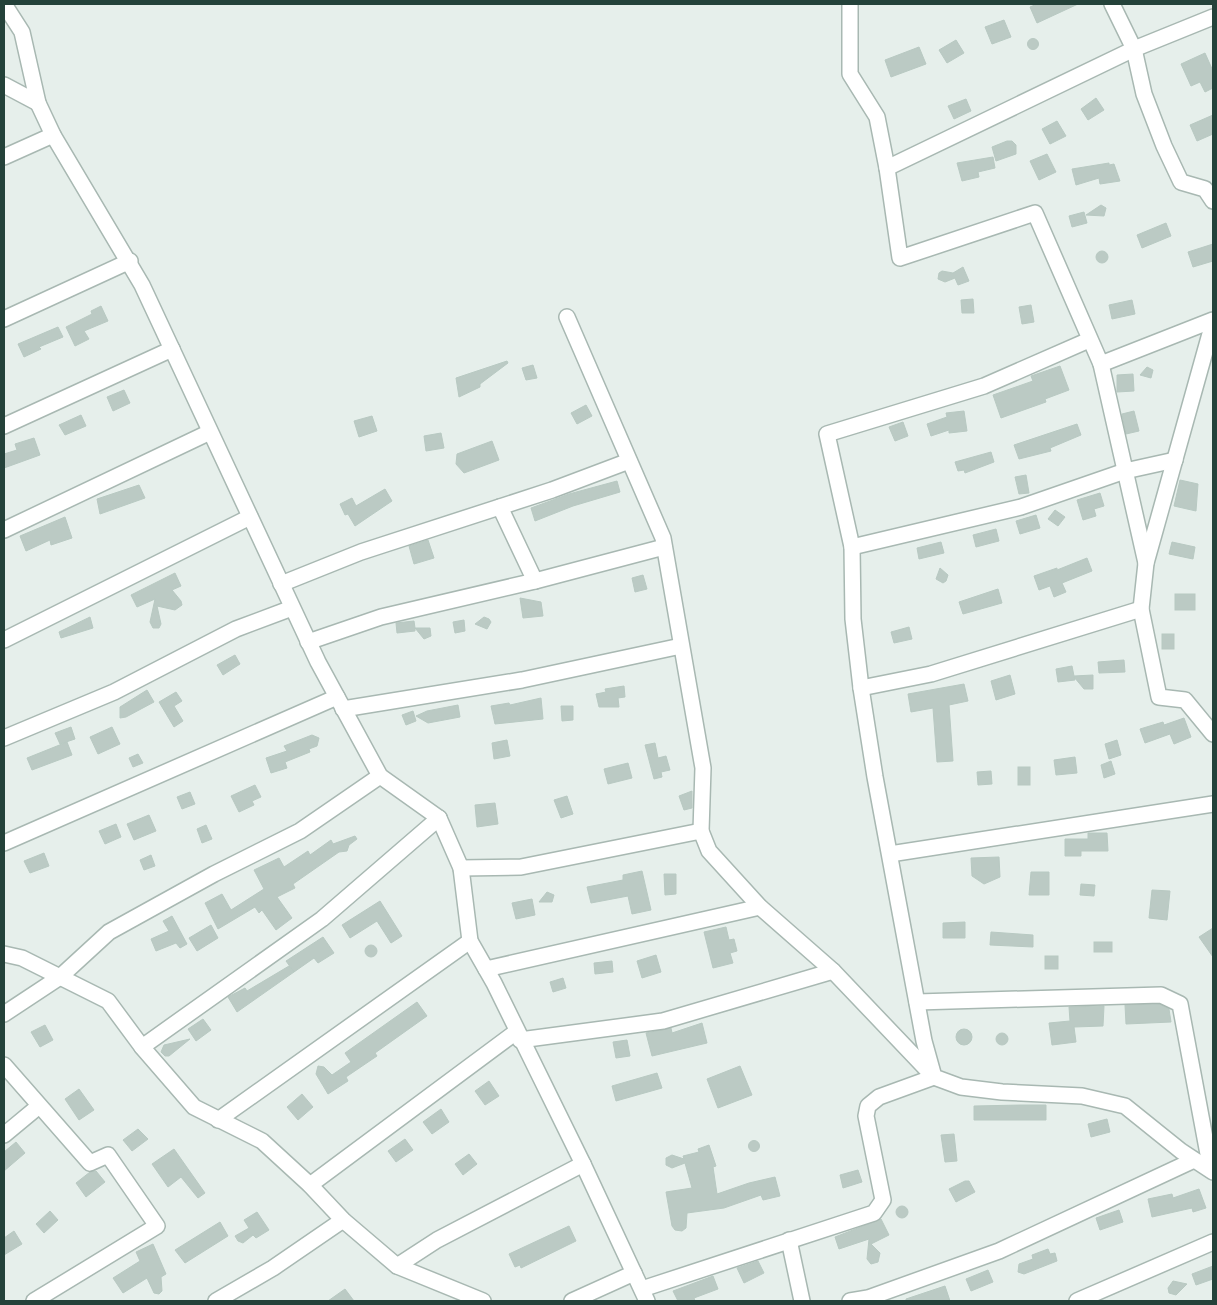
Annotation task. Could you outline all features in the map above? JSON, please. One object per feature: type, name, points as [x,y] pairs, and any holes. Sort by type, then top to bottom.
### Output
[{"type":"street","points":[[4,4],[22,32],[38,102],[53,135],[130,261],[308,642],[340,703],[380,776],[439,818],[462,868],[470,941],[486,969],[583,1164],[644,1295],[790,1240],[874,1213],[883,1200],[866,1116],[868,1106],[879,1097],[934,1077]]},
{"type":"street","points":[[850,4],[850,74],[877,117],[887,168],[900,258],[1036,213],[1089,340],[1101,364],[1146,563]]},
{"type":"street","points":[[1112,4],[1134,48],[1144,94],[1164,146],[1181,182],[1211,192]]},
{"type":"street","points":[[887,168],[1134,48],[1213,17]]},
{"type":"street","points":[[4,85],[38,102]]},
{"type":"street","points":[[4,157],[53,135]]},
{"type":"street","points":[[4,319],[130,261]]},
{"type":"street","points":[[567,317],[663,538],[703,768],[701,831],[709,851],[760,907],[833,972],[934,1077],[960,1088],[1082,1096],[1125,1106],[1194,1160],[1212,1171]]},
{"type":"street","points":[[1101,364],[1213,322]]},
{"type":"street","points":[[1213,322],[1146,563],[1142,609],[1159,697],[1185,700],[1213,734]]},
{"type":"street","points":[[934,1077],[924,1041],[861,688],[853,620],[852,547],[827,434],[984,386],[1089,340]]},
{"type":"street","points":[[4,426],[172,349]]},
{"type":"street","points":[[4,530],[210,432]]},
{"type":"street","points":[[281,584],[361,552],[500,507],[629,460]]},
{"type":"street","points":[[852,547],[1021,507],[1125,471],[1176,460]]},
{"type":"street","points":[[500,507],[535,581]]},
{"type":"street","points":[[4,640],[250,516]]},
{"type":"street","points":[[308,642],[381,617],[535,581],[664,546]]},
{"type":"street","points":[[4,738],[114,692],[236,629],[292,608]]},
{"type":"street","points":[[861,688],[931,674],[1142,609]]},
{"type":"street","points":[[4,843],[340,703],[522,680],[681,646]]},
{"type":"street","points":[[4,1014],[60,977],[109,932],[214,874],[300,831],[380,776]]},
{"type":"street","points":[[890,854],[1213,804]]},
{"type":"street","points":[[142,1047],[322,919],[439,818]]},
{"type":"street","points":[[462,868],[521,867],[701,831]]},
{"type":"street","points":[[486,969],[760,907]]},
{"type":"street","points":[[218,1120],[470,941]]},
{"type":"street","points":[[4,954],[22,958],[108,1001],[142,1047],[194,1107],[262,1141],[310,1185],[343,1220],[397,1266],[483,1301]]},
{"type":"street","points":[[310,1185],[518,1036],[664,1021],[833,972]]},
{"type":"street","points":[[917,1002],[1161,994],[1180,1004],[1212,1171]]},
{"type":"street","points":[[4,1065],[90,1163],[108,1155],[157,1226],[34,1301]]},
{"type":"street","points":[[4,1135],[39,1106]]},
{"type":"street","points":[[850,1301],[868,1298],[999,1251],[1194,1160]]},
{"type":"street","points":[[397,1266],[437,1240],[583,1164]]},
{"type":"street","points":[[216,1301],[273,1268],[343,1220]]},
{"type":"street","points":[[790,1240],[802,1301]]},
{"type":"street","points":[[1077,1301],[1213,1242]]},
{"type":"street","points":[[572,1301],[634,1273]]},
{"type":"building","points":[[1037,4],[1078,4],[1037,23],[1030,7]]},
{"type":"building","points":[[1004,20],[1011,37],[992,44],[985,27]]},
{"type":"building","points":[[1033,38],[1039,44],[1033,50],[1027,44]]},
{"type":"building","points":[[956,40],[964,53],[947,63],[939,50]]},
{"type":"building","points":[[919,47],[926,64],[891,77],[885,60]]},
{"type":"building","points":[[1205,53],[1213,71],[1213,88],[1205,92],[1200,82],[1191,86],[1181,64]]},
{"type":"building","points":[[1096,98],[1104,110],[1088,120],[1081,109]]},
{"type":"building","points":[[966,99],[971,111],[954,119],[948,106]]},
{"type":"building","points":[[1213,115],[1213,134],[1197,141],[1190,125]]},
{"type":"building","points":[[1057,121],[1066,136],[1050,144],[1042,129]]},
{"type":"building","points":[[1012,141],[1016,145],[1016,154],[996,161],[992,147]]},
{"type":"building","points":[[1047,154],[1056,172],[1039,180],[1030,161]]},
{"type":"building","points":[[993,157],[995,168],[978,172],[979,177],[962,181],[957,163]]},
{"type":"building","points":[[1109,163],[1109,165],[1114,164],[1120,181],[1100,184],[1099,178],[1076,185],[1072,169]]},
{"type":"building","points":[[1101,205],[1106,208],[1104,216],[1086,215]]},
{"type":"building","points":[[1084,212],[1087,223],[1072,227],[1069,216]]},
{"type":"building","points":[[1166,223],[1171,236],[1142,248],[1137,235]]},
{"type":"building","points":[[1213,244],[1213,261],[1193,267],[1188,252]]},
{"type":"building","points":[[1102,251],[1108,257],[1102,263],[1096,257]]},
{"type":"building","points":[[963,267],[969,281],[958,285],[955,278],[945,282],[938,279],[939,273],[942,271],[953,273]]},
{"type":"building","points":[[973,299],[974,313],[962,313],[961,300]]},
{"type":"building","points":[[1132,300],[1135,314],[1112,319],[1109,305]]},
{"type":"building","points":[[1031,305],[1034,322],[1022,324],[1019,307]]},
{"type":"building","points":[[101,306],[108,321],[84,331],[89,339],[75,346],[66,327],[92,314],[91,311]]},
{"type":"building","points":[[58,327],[63,337],[39,347],[41,349],[24,357],[18,344]]},
{"type":"building","points":[[507,361],[508,363],[480,384],[480,387],[459,397],[456,378]]},
{"type":"building","points":[[533,365],[537,378],[526,380],[522,368]]},
{"type":"building","points":[[1060,366],[1069,390],[1045,399],[1046,402],[1001,418],[993,395],[1033,381],[1031,376]]},
{"type":"building","points":[[1147,367],[1153,370],[1151,378],[1140,375]]},
{"type":"building","points":[[1133,374],[1134,391],[1117,392],[1117,375]]},
{"type":"building","points":[[124,390],[130,403],[113,411],[107,397]]},
{"type":"building","points":[[586,405],[592,416],[577,424],[571,413]]},
{"type":"building","points":[[964,411],[967,431],[949,433],[949,430],[931,436],[927,424],[947,417],[946,413]]},
{"type":"building","points":[[1134,411],[1139,431],[1126,434],[1122,414]]},
{"type":"building","points":[[81,415],[86,426],[65,435],[59,425]]},
{"type":"building","points":[[372,416],[377,431],[359,437],[354,421]]},
{"type":"building","points":[[903,422],[908,436],[895,441],[889,427]]},
{"type":"building","points":[[1077,424],[1081,435],[1050,448],[1051,451],[1019,459],[1014,445]]},
{"type":"building","points":[[441,433],[444,448],[426,451],[424,436]]},
{"type":"building","points":[[34,438],[40,455],[4,468],[4,454],[17,450],[15,444]]},
{"type":"building","points":[[492,441],[499,460],[464,473],[456,464],[457,454]]},
{"type":"building","points":[[991,452],[994,462],[965,473],[964,470],[958,471],[955,462]]},
{"type":"building","points":[[1026,475],[1029,493],[1019,494],[1015,477]]},
{"type":"building","points":[[1180,480],[1198,484],[1196,511],[1174,506]]},
{"type":"building","points":[[617,481],[620,492],[573,506],[535,521],[531,508],[569,494]]},
{"type":"building","points":[[139,485],[145,498],[100,514],[97,499]]},
{"type":"building","points":[[385,489],[392,501],[355,526],[348,514],[345,515],[340,504],[352,498],[356,506]]},
{"type":"building","points":[[1100,493],[1104,506],[1094,509],[1096,516],[1083,520],[1077,500]]},
{"type":"building","points":[[1055,510],[1065,517],[1058,526],[1048,519]]},
{"type":"building","points":[[1036,515],[1040,528],[1020,534],[1016,521]]},
{"type":"building","points":[[65,517],[72,538],[51,545],[50,540],[26,551],[20,536]]},
{"type":"building","points":[[996,529],[999,541],[976,547],[973,535]]},
{"type":"building","points":[[428,540],[434,558],[414,564],[409,546]]},
{"type":"building","points":[[941,542],[944,553],[919,559],[917,548]]},
{"type":"building","points":[[1172,542],[1195,547],[1193,559],[1169,554]]},
{"type":"building","points":[[1087,558],[1092,571],[1062,583],[1066,592],[1054,597],[1050,586],[1039,590],[1034,576],[1057,568],[1057,570]]},
{"type":"building","points":[[940,568],[948,575],[943,583],[936,579]]},
{"type":"building","points":[[175,573],[181,586],[172,590],[182,605],[175,610],[157,606],[161,624],[159,628],[153,628],[150,622],[155,599],[137,607],[131,595]]},
{"type":"building","points":[[643,575],[647,589],[635,592],[632,578]]},
{"type":"building","points":[[998,589],[1002,603],[963,614],[959,602]]},
{"type":"building","points":[[1175,594],[1195,594],[1195,610],[1175,610]]},
{"type":"building","points":[[520,598],[541,602],[543,616],[523,618]]},
{"type":"building","points":[[90,617],[93,628],[61,638],[59,632]]},
{"type":"building","points":[[484,617],[491,622],[487,629],[475,624]]},
{"type":"building","points":[[464,620],[465,631],[455,633],[453,622]]},
{"type":"building","points":[[414,621],[415,631],[397,633],[396,623]]},
{"type":"building","points":[[909,627],[912,639],[894,643],[891,632]]},
{"type":"building","points":[[415,628],[430,628],[431,636],[424,639]]},
{"type":"building","points":[[1162,634],[1174,634],[1174,649],[1162,649]]},
{"type":"building","points":[[235,655],[240,664],[223,675],[217,665]]},
{"type":"building","points":[[1124,660],[1125,672],[1099,673],[1098,662]]},
{"type":"building","points":[[1072,666],[1074,676],[1093,675],[1093,689],[1084,689],[1074,677],[1075,680],[1058,682],[1056,669]]},
{"type":"building","points":[[1010,675],[1015,694],[996,700],[991,681]]},
{"type":"building","points":[[964,684],[968,701],[949,705],[953,761],[937,762],[933,708],[911,712],[908,694]]},
{"type":"building","points":[[624,686],[625,697],[618,698],[619,707],[599,707],[596,694],[606,692],[605,689]]},
{"type":"building","points":[[147,690],[154,702],[126,717],[120,718],[120,707]]},
{"type":"building","points":[[176,692],[182,701],[174,706],[183,721],[174,727],[159,702]]},
{"type":"building","points":[[541,698],[543,719],[495,724],[491,706],[509,703],[510,705]]},
{"type":"building","points":[[458,705],[460,717],[428,723],[416,716],[427,711]]},
{"type":"building","points":[[561,706],[573,706],[573,720],[562,721]]},
{"type":"building","points":[[413,711],[416,721],[406,725],[402,715]]},
{"type":"building","points":[[1184,718],[1191,737],[1174,744],[1170,734],[1145,743],[1140,729],[1163,722],[1164,725]]},
{"type":"building","points":[[71,727],[75,739],[60,744],[55,733]]},
{"type":"building","points":[[112,727],[120,744],[98,754],[90,737]]},
{"type":"building","points":[[312,735],[319,738],[317,746],[309,749],[310,752],[285,762],[287,768],[271,773],[266,758],[287,751],[284,746]]},
{"type":"building","points":[[507,740],[510,756],[494,759],[492,743]]},
{"type":"building","points":[[1117,740],[1121,755],[1109,759],[1105,744]]},
{"type":"building","points":[[67,742],[72,755],[32,770],[27,758]]},
{"type":"building","points":[[655,743],[658,758],[666,756],[670,770],[661,772],[662,777],[654,779],[645,745]]},
{"type":"building","points":[[138,754],[143,763],[133,767],[129,758]]},
{"type":"building","points":[[1075,757],[1077,773],[1056,775],[1054,760]]},
{"type":"building","points":[[1111,761],[1115,774],[1104,778],[1101,765]]},
{"type":"building","points":[[628,763],[632,778],[608,784],[604,769]]},
{"type":"building","points":[[1018,767],[1030,767],[1030,785],[1018,785]]},
{"type":"building","points":[[991,771],[992,784],[978,785],[977,772]]},
{"type":"building","points":[[255,785],[261,797],[252,801],[254,805],[239,812],[231,796]]},
{"type":"building","points":[[692,791],[692,808],[684,810],[679,796]]},
{"type":"building","points":[[190,792],[195,804],[182,809],[177,797]]},
{"type":"building","points":[[567,796],[573,814],[561,818],[554,800]]},
{"type":"building","points":[[495,803],[498,824],[477,827],[475,805]]},
{"type":"building","points":[[149,815],[156,831],[134,840],[127,824]]},
{"type":"building","points":[[116,824],[121,837],[105,844],[99,831]]},
{"type":"building","points":[[206,825],[212,839],[202,843],[197,829]]},
{"type":"building","points":[[1088,833],[1107,833],[1108,851],[1081,851],[1081,856],[1065,856],[1065,839],[1088,839]]},
{"type":"building","points":[[355,836],[357,839],[349,845],[347,851],[339,852],[293,884],[295,888],[277,897],[292,918],[276,930],[262,910],[259,913],[255,907],[218,929],[205,903],[222,894],[231,910],[264,889],[254,870],[279,858],[284,867],[308,851],[310,855],[331,840],[333,844]]},
{"type":"building","points":[[44,853],[49,866],[30,873],[24,861]]},
{"type":"building","points":[[151,855],[155,866],[144,870],[140,860]]},
{"type":"building","points":[[999,857],[1000,877],[984,884],[972,876],[971,858]]},
{"type":"building","points":[[642,871],[651,910],[632,914],[628,896],[591,903],[587,887],[623,880],[623,875]]},
{"type":"building","points":[[1031,872],[1049,872],[1049,895],[1029,895]]},
{"type":"building","points":[[664,874],[676,874],[676,894],[665,895]]},
{"type":"building","points":[[1081,884],[1095,885],[1094,896],[1080,895]]},
{"type":"building","points":[[1152,890],[1170,891],[1167,920],[1149,918]]},
{"type":"building","points":[[547,892],[554,895],[552,902],[539,902]]},
{"type":"building","points":[[532,899],[535,915],[516,919],[512,903]]},
{"type":"building","points":[[380,901],[402,936],[391,943],[377,921],[350,938],[342,925]]},
{"type":"building","points":[[172,916],[187,944],[180,948],[176,943],[156,951],[151,939],[169,931],[163,921]]},
{"type":"building","points":[[965,922],[965,938],[943,938],[943,923]]},
{"type":"building","points":[[211,925],[218,938],[197,951],[189,938]]},
{"type":"building","points":[[726,927],[729,940],[734,939],[737,951],[730,953],[733,963],[713,968],[704,932]]},
{"type":"building","points":[[1213,928],[1213,957],[1199,937]]},
{"type":"building","points":[[991,932],[1033,935],[1033,947],[990,945]]},
{"type":"building","points":[[323,937],[334,953],[318,963],[314,958],[294,972],[286,961]]},
{"type":"building","points":[[1094,942],[1112,942],[1112,952],[1094,952]]},
{"type":"building","points":[[369,945],[373,945],[377,951],[373,957],[369,957],[365,953],[365,949]]},
{"type":"building","points":[[656,955],[661,972],[642,978],[637,961]]},
{"type":"building","points":[[1045,956],[1058,956],[1058,969],[1045,969]]},
{"type":"building","points":[[612,961],[613,972],[595,974],[594,963]]},
{"type":"building","points":[[289,966],[294,972],[237,1012],[228,997],[245,988],[247,991]]},
{"type":"building","points":[[563,978],[566,988],[553,992],[550,982]]},
{"type":"building","points":[[417,1002],[427,1016],[375,1053],[377,1056],[346,1077],[348,1081],[328,1094],[316,1074],[318,1066],[324,1067],[332,1075],[351,1062],[345,1053]]},
{"type":"building","points":[[1159,1004],[1169,1009],[1171,1022],[1126,1024],[1125,1005]]},
{"type":"building","points":[[1104,1006],[1103,1026],[1074,1027],[1076,1042],[1052,1045],[1049,1023],[1070,1021],[1069,1007]]},
{"type":"building","points":[[203,1019],[211,1030],[196,1041],[188,1029]]},
{"type":"building","points":[[702,1023],[707,1043],[652,1056],[646,1033],[671,1028],[672,1033]]},
{"type":"building","points":[[45,1025],[53,1040],[40,1047],[31,1032]]},
{"type":"building","points":[[964,1029],[972,1037],[964,1045],[956,1037]]},
{"type":"building","points":[[1000,1033],[1004,1033],[1008,1039],[1004,1045],[1000,1045],[996,1041],[996,1037]]},
{"type":"building","points":[[190,1039],[169,1056],[165,1056],[161,1052],[164,1045]]},
{"type":"building","points":[[627,1040],[630,1056],[616,1058],[613,1042]]},
{"type":"building","points":[[740,1066],[752,1095],[718,1108],[707,1079]]},
{"type":"building","points":[[657,1073],[662,1088],[616,1101],[612,1086]]},
{"type":"building","points":[[489,1081],[499,1096],[485,1105],[475,1091]]},
{"type":"building","points":[[79,1089],[94,1110],[79,1120],[65,1099]]},
{"type":"building","points":[[302,1094],[313,1107],[298,1120],[287,1107]]},
{"type":"building","points":[[1046,1105],[1046,1120],[974,1120],[974,1106]]},
{"type":"building","points":[[441,1109],[449,1122],[432,1134],[423,1122]]},
{"type":"building","points":[[1107,1119],[1110,1132],[1091,1137],[1088,1124]]},
{"type":"building","points":[[138,1129],[148,1139],[132,1151],[123,1140]]},
{"type":"building","points":[[954,1134],[957,1161],[945,1162],[941,1135]]},
{"type":"building","points":[[405,1139],[413,1150],[396,1162],[388,1151]]},
{"type":"building","points":[[754,1140],[760,1146],[754,1152],[748,1146]]},
{"type":"building","points":[[16,1142],[25,1153],[4,1171],[4,1152]]},
{"type":"building","points":[[709,1145],[716,1166],[713,1167],[717,1194],[749,1183],[775,1177],[780,1196],[763,1200],[761,1195],[724,1208],[687,1213],[686,1228],[682,1231],[675,1230],[672,1226],[666,1192],[692,1188],[685,1163],[672,1168],[666,1165],[666,1158],[672,1155],[684,1159],[683,1156],[699,1152],[698,1149]]},
{"type":"building","points":[[174,1149],[205,1193],[198,1198],[181,1177],[168,1187],[152,1164]]},
{"type":"building","points":[[469,1154],[477,1164],[463,1175],[455,1164]]},
{"type":"building","points":[[858,1170],[862,1182],[843,1188],[840,1175]]},
{"type":"building","points":[[96,1171],[105,1182],[86,1197],[76,1183],[90,1172]]},
{"type":"building","points":[[969,1181],[975,1192],[956,1202],[949,1189]]},
{"type":"building","points":[[1199,1189],[1206,1208],[1193,1212],[1192,1208],[1152,1217],[1148,1199],[1172,1194],[1173,1198]]},
{"type":"building","points":[[902,1206],[908,1212],[902,1218],[896,1212]]},
{"type":"building","points":[[1119,1210],[1123,1222],[1100,1230],[1096,1218]]},
{"type":"building","points":[[50,1211],[58,1220],[44,1233],[36,1224]]},
{"type":"building","points":[[257,1212],[269,1230],[256,1238],[253,1235],[243,1243],[238,1241],[235,1236],[249,1228],[244,1220]]},
{"type":"building","points":[[881,1219],[889,1235],[871,1244],[880,1253],[878,1262],[871,1264],[867,1259],[869,1239],[839,1249],[835,1237]]},
{"type":"building","points":[[220,1222],[228,1236],[185,1263],[175,1250]]},
{"type":"building","points":[[569,1226],[576,1241],[521,1268],[520,1265],[515,1267],[509,1254]]},
{"type":"building","points":[[14,1231],[22,1244],[4,1255],[4,1238]]},
{"type":"building","points":[[153,1244],[166,1274],[161,1277],[162,1291],[159,1294],[154,1293],[147,1278],[123,1293],[113,1278],[140,1261],[136,1252]]},
{"type":"building","points":[[1048,1249],[1050,1254],[1055,1253],[1057,1261],[1024,1274],[1018,1272],[1019,1264],[1033,1259],[1032,1255]]},
{"type":"building","points":[[758,1261],[764,1273],[744,1283],[737,1268]]},
{"type":"building","points":[[1213,1266],[1213,1279],[1196,1285],[1192,1274]]},
{"type":"building","points":[[988,1270],[993,1282],[971,1291],[966,1279]]},
{"type":"building","points":[[713,1276],[718,1289],[694,1298],[695,1301],[678,1301],[673,1291]]},
{"type":"building","points":[[1173,1281],[1187,1284],[1176,1295],[1169,1293],[1168,1288]]},
{"type":"building","points":[[945,1286],[950,1301],[906,1301],[906,1299]]},
{"type":"building","points":[[345,1289],[354,1301],[328,1301]]}]
